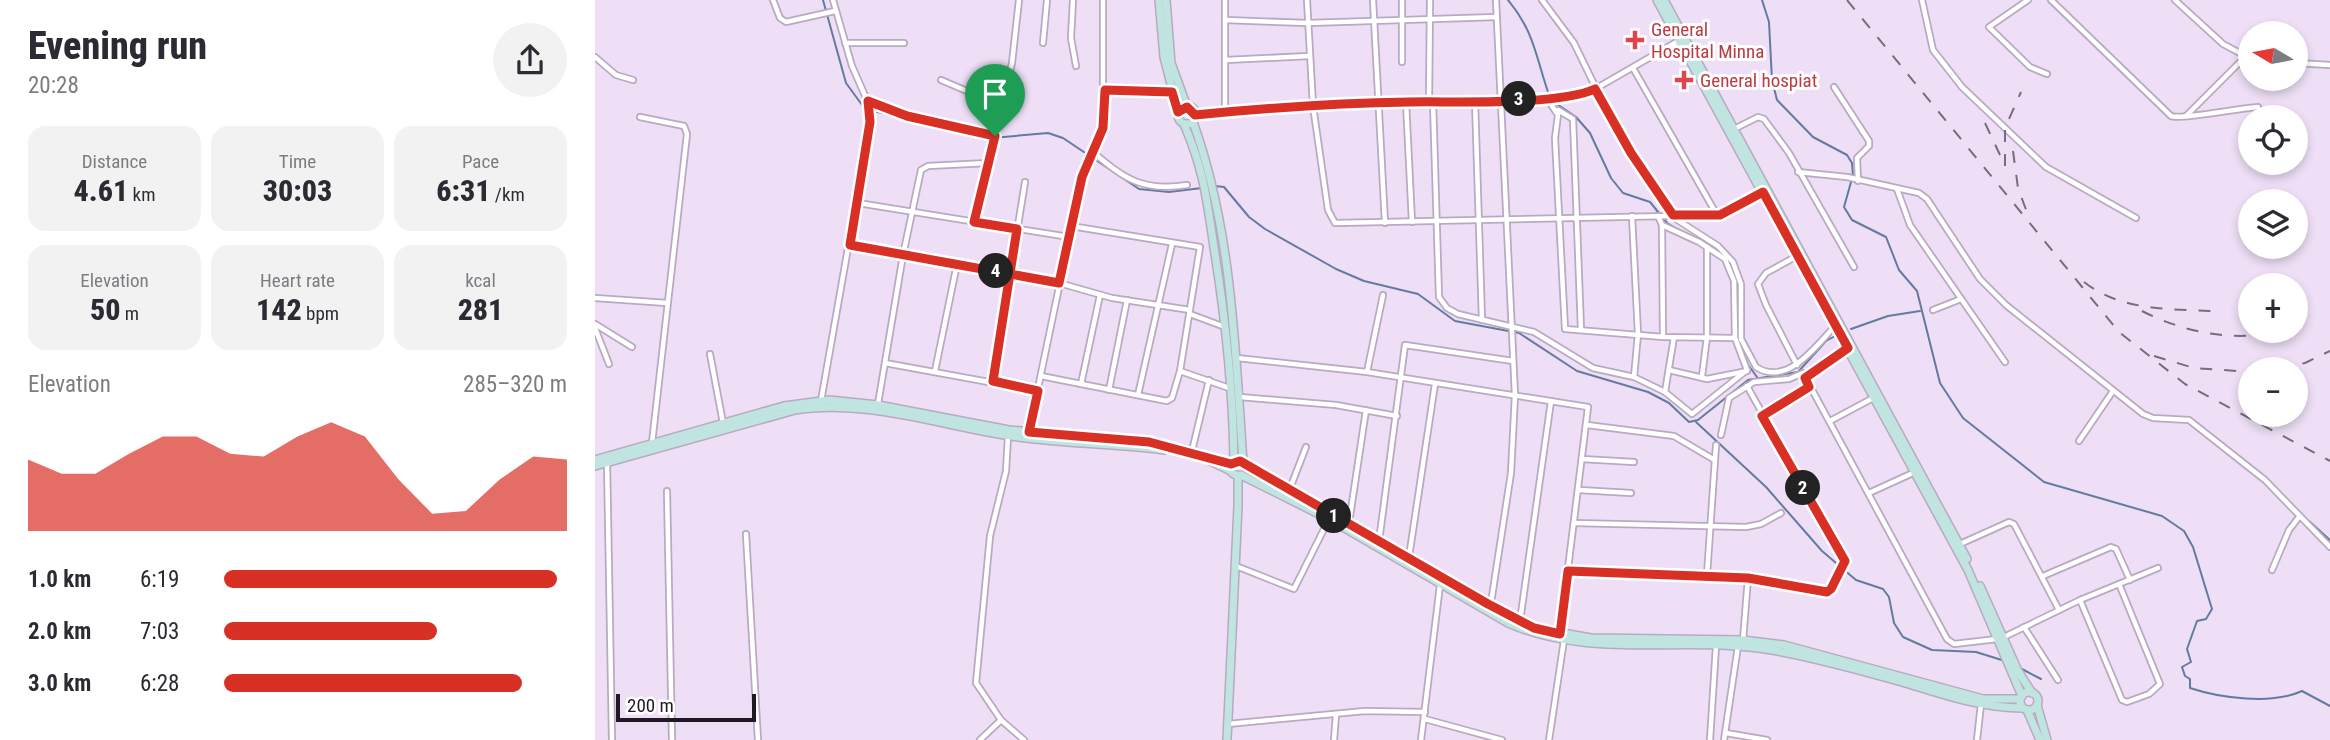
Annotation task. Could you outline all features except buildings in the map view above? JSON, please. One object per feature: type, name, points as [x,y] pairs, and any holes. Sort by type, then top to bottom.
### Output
[{"type":"main road","points":[[1159,0],[1164,57],[1179,120],[1184,124],[1208,177]]},
{"type":"main road","points":[[1166,0],[1171,63],[1187,107],[1194,118],[1208,177],[1237,358],[1240,397],[1236,566],[1227,740]]},
{"type":"main road","points":[[1657,0],[1735,128],[1798,255],[1877,396],[2001,638]]},
{"type":"main road","points":[[1664,0],[1682,39],[1960,544],[2013,665],[2023,703],[2040,740]]},
{"type":"main road","points":[[1178,112],[1187,107]]},
{"type":"main road","points":[[1184,124],[1194,118]]},
{"type":"main road","points":[[1210,189],[1227,328],[1238,468]]},
{"type":"main road","points":[[595,466],[652,443],[784,406],[821,401],[878,405],[1029,432],[1149,442],[1192,452],[1238,468],[1289,492],[1491,606],[1520,621],[1562,637],[1619,645],[1716,646],[1740,643],[1824,661],[1981,704],[2023,703],[2032,693]]},
{"type":"main road","points":[[595,460],[795,410],[818,407],[856,408],[1008,436],[1167,451],[1238,468],[1508,623],[1537,636],[1740,643],[1825,654],[1983,699],[2037,705]]},
{"type":"main road","points":[[2013,665],[2036,697],[2047,740]]},
{"type":"street","points":[[773,0],[779,18],[786,22],[833,11]]},
{"type":"street","points":[[821,401],[858,203],[870,115],[869,104],[833,11],[832,0]]},
{"type":"street","points":[[974,222],[1011,63],[1019,0]]},
{"type":"street","points":[[1043,43],[1047,0]]},
{"type":"street","points":[[1073,0],[1071,38],[1076,66]]},
{"type":"street","points":[[1029,432],[1086,163],[1103,128],[1103,0]]},
{"type":"street","points":[[1225,0],[1225,112]]},
{"type":"street","points":[[1307,0],[1313,106],[1331,220],[1340,224],[1717,215],[1766,191]]},
{"type":"street","points":[[1373,0],[1376,103],[1385,223]]},
{"type":"street","points":[[1402,0],[1402,62]]},
{"type":"street","points":[[1430,0],[1439,297],[1447,307],[1458,314],[1534,332],[1593,368],[1635,377],[1665,392],[1688,413],[1695,414],[1748,370]]},
{"type":"street","points":[[1491,606],[1511,473],[1515,395],[1496,0]]},
{"type":"street","points":[[1542,0],[1574,43],[1595,89],[1631,153],[1671,215],[1679,223],[1719,246],[1733,262],[1741,284],[1741,338],[1756,367],[1777,371],[1797,365],[1836,325]]},
{"type":"street","points":[[1922,0],[1933,50],[1962,87],[2046,167],[2136,218]]},
{"type":"street","points":[[2028,0],[1989,27],[2030,67],[2047,74]]},
{"type":"street","points":[[2050,0],[2171,116],[2182,118],[2238,109]]},
{"type":"street","points":[[2175,0],[2223,44],[2238,53]]},
{"type":"street","points":[[1225,20],[1308,23],[1497,17]]},
{"type":"street","points":[[1194,118],[1225,112],[1313,106],[1570,96],[1595,89],[1682,39]]},
{"type":"street","points":[[845,43],[904,43]]},
{"type":"street","points":[[1226,60],[1309,56]]},
{"type":"street","points":[[595,57],[616,75],[633,80]]},
{"type":"street","points":[[2308,64],[2330,65]]},
{"type":"street","points":[[1633,68],[1717,215]]},
{"type":"street","points":[[2182,118],[2195,111],[2238,69]]},
{"type":"street","points":[[941,80],[1002,106]]},
{"type":"street","points":[[1834,87],[1869,141],[1869,146],[1857,156],[1857,181]]},
{"type":"street","points":[[1105,90],[1172,92]]},
{"type":"street","points":[[1546,97],[1557,110],[1573,119],[1581,330]]},
{"type":"street","points":[[1475,101],[1482,320]]},
{"type":"street","points":[[1406,102],[1412,222]]},
{"type":"street","points":[[869,104],[995,137]]},
{"type":"street","points":[[1557,110],[1555,138],[1566,330],[1663,337],[1735,338]]},
{"type":"street","points":[[640,117],[684,126],[687,130],[652,443]]},
{"type":"street","points":[[1735,128],[1758,117],[1764,119],[1789,153],[1854,267]]},
{"type":"street","points":[[1091,152],[1143,186],[1156,188],[1187,185]]},
{"type":"street","points":[[878,405],[911,213],[924,167],[989,163]]},
{"type":"street","points":[[1798,173],[1847,177],[1919,193],[1927,199],[1980,279],[2007,305],[2113,391],[2153,418],[2189,420],[2265,480],[2330,547]]},
{"type":"street","points":[[993,381],[1024,182]]},
{"type":"street","points":[[1897,189],[1910,225],[2005,362]]},
{"type":"street","points":[[858,203],[1069,237]]},
{"type":"street","points":[[1632,216],[1638,334],[1635,377]]},
{"type":"street","points":[[1659,216],[1662,225],[1663,337]]},
{"type":"street","points":[[1662,225],[1725,259],[1734,281],[1735,338],[1748,370]]},
{"type":"street","points":[[1041,376],[1170,400],[1180,370],[1200,248],[1071,226]]},
{"type":"street","points":[[1138,395],[1172,244]]},
{"type":"street","points":[[850,245],[1059,283],[1100,295],[1190,312],[1227,328]]},
{"type":"street","points":[[1702,376],[1707,337],[1707,247]]},
{"type":"street","points":[[1797,365],[1758,284],[1766,273],[1798,255]]},
{"type":"street","points":[[935,371],[957,264]]},
{"type":"street","points":[[1081,384],[1100,295]]},
{"type":"street","points":[[1367,372],[1383,295]]},
{"type":"street","points":[[595,298],[667,303]]},
{"type":"street","points":[[1933,310],[1961,299]]},
{"type":"street","points":[[1108,390],[1127,300]]},
{"type":"street","points":[[595,326],[632,347]]},
{"type":"street","points":[[595,326],[603,354],[609,364]]},
{"type":"street","points":[[1665,392],[1674,337]]},
{"type":"street","points":[[1379,541],[1402,378],[1403,348],[1409,344],[1513,361]]},
{"type":"street","points":[[1805,378],[1848,348]]},
{"type":"street","points":[[597,359],[603,354]]},
{"type":"street","points":[[710,354],[723,423]]},
{"type":"street","points":[[1237,358],[1367,372],[1586,406],[1587,425],[1549,740]]},
{"type":"street","points":[[885,363],[1038,391]]},
{"type":"street","points":[[1180,370],[1233,389]]},
{"type":"street","points":[[1669,370],[1702,376],[1707,380],[1748,370]]},
{"type":"street","points":[[1721,435],[1728,400],[1759,380],[1789,379],[1803,373],[1950,642],[2001,638],[2080,600],[2158,568]]},
{"type":"street","points":[[1192,452],[1209,380]]},
{"type":"street","points":[[1409,558],[1435,384]]},
{"type":"street","points":[[1568,571],[1748,578],[1827,592],[1838,569],[1845,563],[1747,386]]},
{"type":"street","points":[[1762,416],[1809,387]]},
{"type":"street","points":[[2079,441],[2113,391]]},
{"type":"street","points":[[1830,421],[1877,396]]},
{"type":"street","points":[[1240,397],[1366,410],[1397,416]]},
{"type":"street","points":[[1520,621],[1551,401]]},
{"type":"street","points":[[1349,524],[1366,410]]},
{"type":"street","points":[[1587,425],[1674,436],[1713,459]]},
{"type":"street","points":[[1008,436],[1006,471],[990,536],[976,683],[1001,720],[1024,740]]},
{"type":"street","points":[[1707,575],[1716,445]]},
{"type":"street","points":[[1289,492],[1306,447]]},
{"type":"street","points":[[607,459],[612,740]]},
{"type":"street","points":[[1583,459],[1634,462]]},
{"type":"street","points":[[1869,493],[1915,472]]},
{"type":"street","points":[[1579,490],[1631,493]]},
{"type":"street","points":[[667,491],[672,740]]},
{"type":"street","points":[[1574,523],[1755,526],[1781,513]]},
{"type":"street","points":[[2272,570],[2289,530],[2299,517]]},
{"type":"street","points":[[1236,566],[1294,589],[1329,519]]},
{"type":"street","points":[[1960,544],[2011,522],[2043,576],[2059,610]]},
{"type":"street","points":[[746,534],[758,740]]},
{"type":"street","points":[[2043,576],[2111,547],[2116,550],[2130,580]]},
{"type":"street","points":[[1724,740],[1748,578]]},
{"type":"street","points":[[1421,740],[1441,583]]},
{"type":"street","points":[[2080,600],[2122,700],[2127,702],[2147,695],[2159,683],[2119,584]]},
{"type":"street","points":[[2024,626],[2058,680]]},
{"type":"street","points":[[1710,740],[1716,646]]},
{"type":"street","points":[[1977,740],[1981,704]]},
{"type":"street","points":[[1228,724],[1336,714],[1425,712]]},
{"type":"street","points":[[1334,740],[1336,714]]},
{"type":"street","points":[[1425,719],[1486,738],[1502,740]]},
{"type":"street","points":[[980,740],[1001,720]]},
{"type":"street","points":[[1726,733],[1767,740]]},
{"type":"waterway","points":[[823,0],[846,83],[865,109],[992,138],[1048,133],[1063,138],[1139,189],[1169,192],[1202,188]]},
{"type":"waterway","points":[[1508,0],[1529,34],[1548,92]]},
{"type":"waterway","points":[[1762,0],[1769,22],[1772,80],[1777,100],[1813,137],[1847,155],[1852,163],[1853,175],[1844,207],[1852,220],[1886,237],[1899,270],[1917,291],[1940,383],[1963,418],[2044,482],[2162,516],[2184,531],[2193,547],[2212,609],[2206,619],[2197,621],[2187,649],[2191,662],[2182,667],[2185,676],[2190,679],[2190,688],[2216,695],[2261,699],[2302,691],[2330,706]]},
{"type":"waterway","points":[[1554,102],[1576,117],[1590,133],[1611,178],[1623,193],[1650,202],[1667,223],[1725,257],[1736,281],[1736,296]]},
{"type":"waterway","points":[[1215,186],[1224,187],[1249,217],[1265,229],[1336,269],[1364,281],[1418,294],[1455,321],[1519,333],[1577,371],[1648,392],[1669,403],[1689,422],[1698,420],[1748,380],[1798,372],[1826,341],[1835,336]]},
{"type":"waterway","points":[[1851,329],[1888,316],[1920,311]]},
{"type":"waterway","points":[[1746,362],[1757,377]]},
{"type":"waterway","points":[[1696,422],[1766,487],[1822,551],[1856,580],[1883,589],[1889,597],[1894,623],[1903,637],[1932,650],[1976,652],[2005,661]]},
{"type":"waterway","points":[[2309,521],[2330,540]]},
{"type":"waterway","points":[[2020,668],[2041,679]]},
{"type":"railway","points":[[1847,0],[2119,332],[2185,384],[2330,461]]},
{"type":"railway","points":[[2005,166],[2005,128],[2021,92]]},
{"type":"railway","points":[[1985,123],[2000,155]]},
{"type":"railway","points":[[2013,151],[2018,188],[2028,215]]},
{"type":"railway","points":[[2084,282],[2114,298],[2146,307],[2213,311]]},
{"type":"railway","points":[[2142,311],[2192,330],[2238,336]]},
{"type":"railway","points":[[2308,362],[2330,351]]},
{"type":"railway","points":[[2154,356],[2194,368],[2238,371]]},
{"type":"place","name":"General Hospital Minna","points":[[1635,40]]},
{"type":"place","name":"General hospiat","points":[[1684,80]]},
{"type":"route","points":[[995,136],[974,222],[1017,229],[1009,274],[993,381],[1038,391],[1029,432],[1149,442],[1231,464],[1237,460],[1243,462],[1289,492],[1507,615],[1534,628],[1560,634],[1568,571],[1748,578],[1827,592],[1831,589],[1838,569],[1845,563],[1762,416],[1809,387],[1805,378],[1848,348],[1763,192],[1720,215],[1673,215],[1631,153],[1595,89],[1570,96],[1313,106],[1195,115],[1193,109],[1187,107],[1178,112],[1172,92],[1105,90],[1103,128],[1082,177],[1059,283],[1009,274],[957,264],[850,245],[870,122],[868,101],[907,116],[996,134],[995,136]]}]
